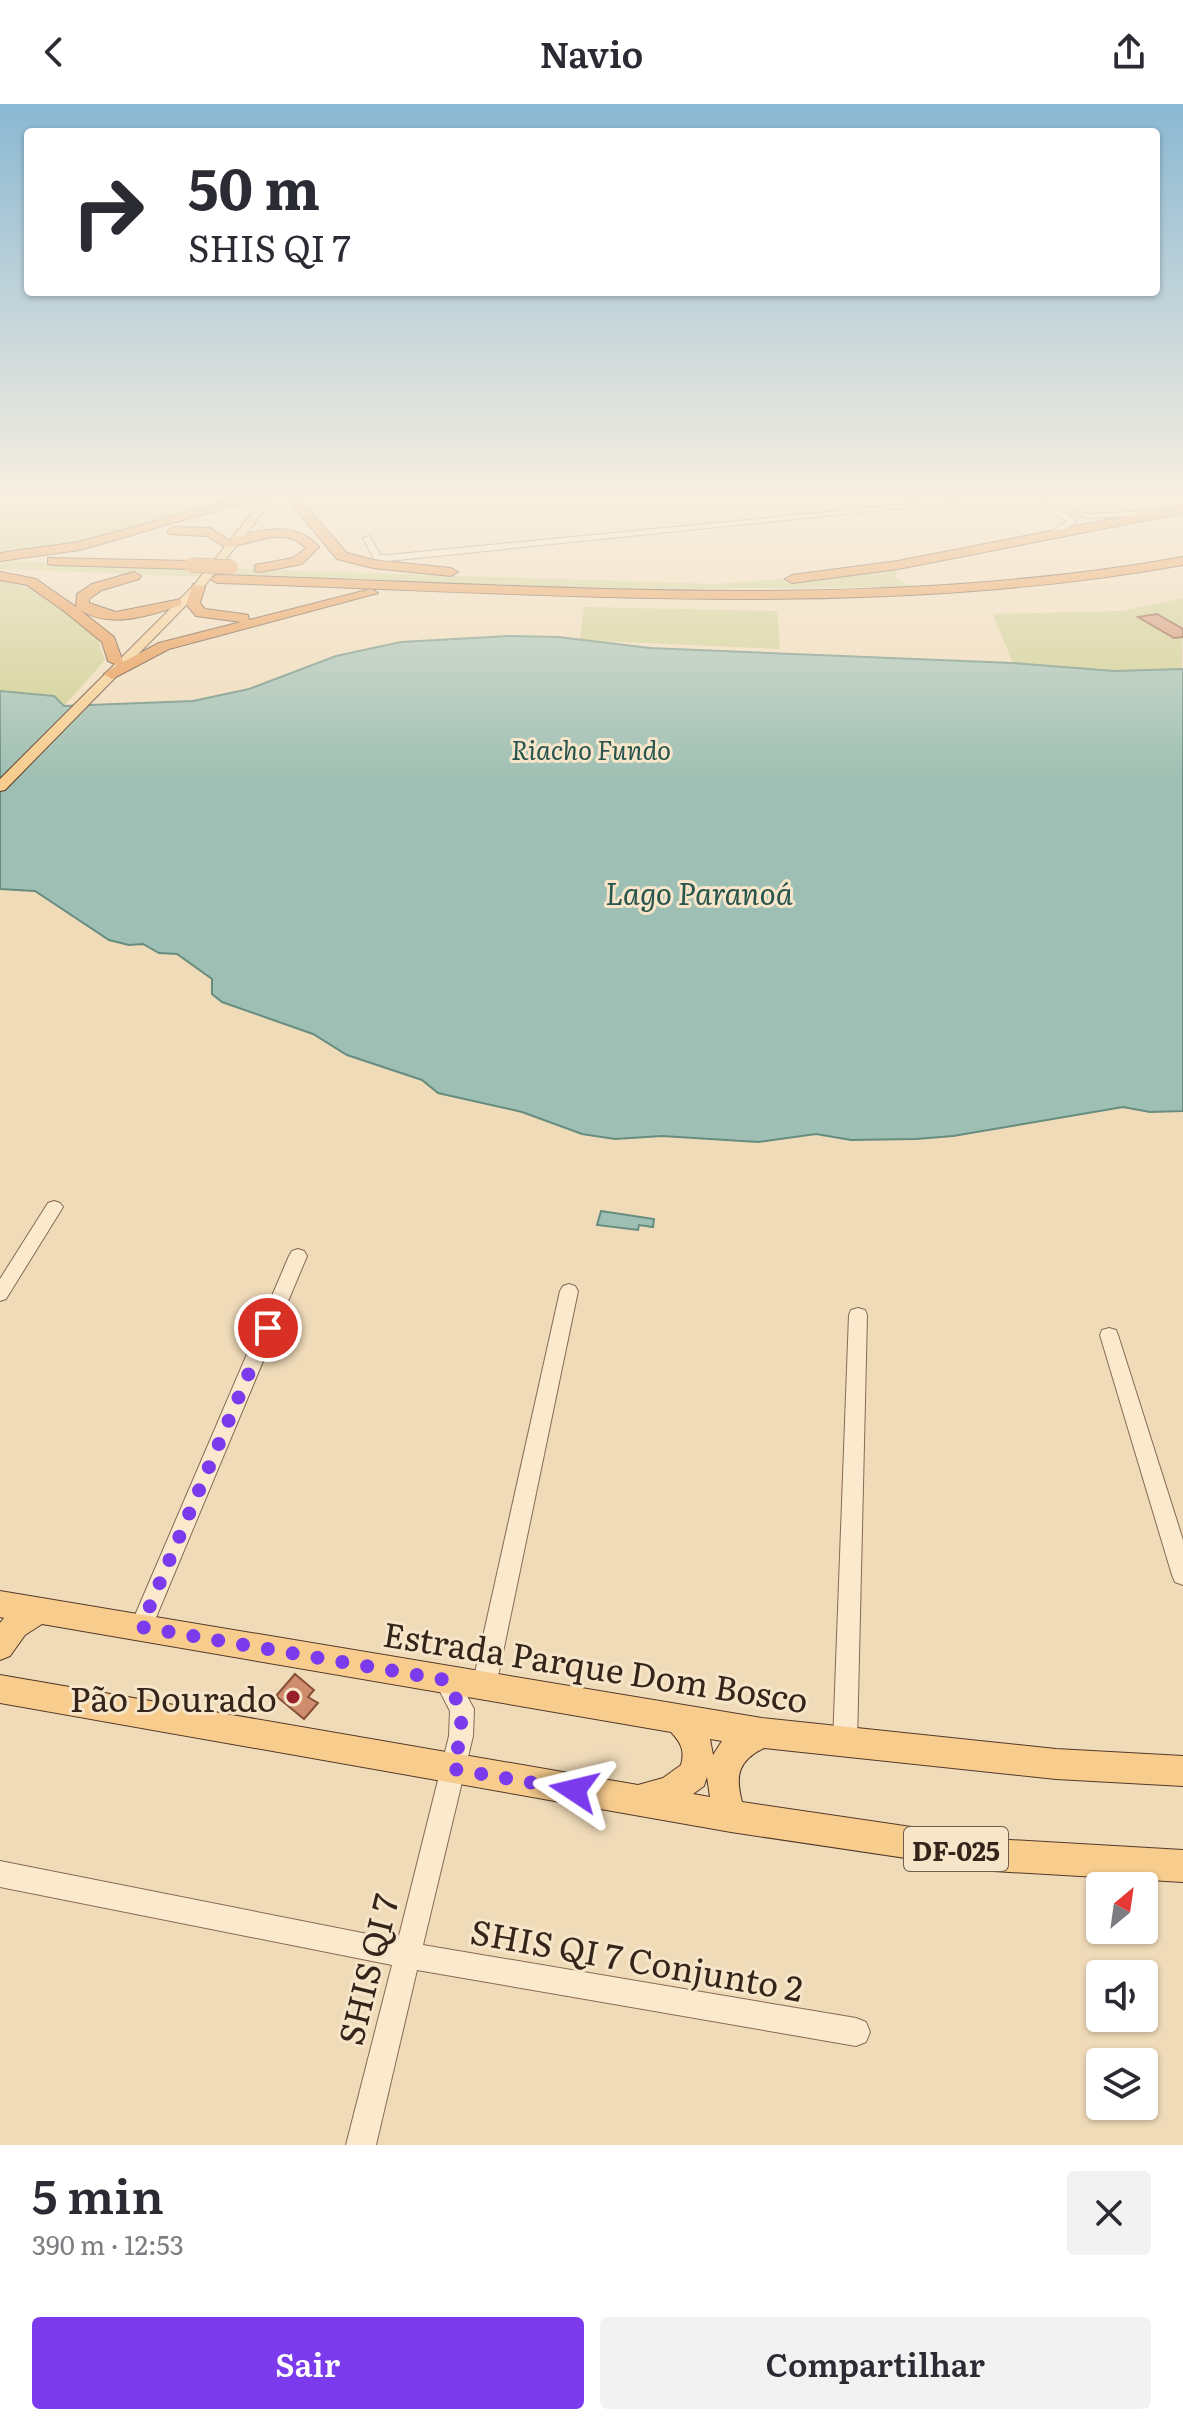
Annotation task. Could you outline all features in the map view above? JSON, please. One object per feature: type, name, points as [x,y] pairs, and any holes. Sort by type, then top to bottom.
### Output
[{"type":"highway","points":[[45,591],[109,640],[114,668],[164,646],[354,597],[392,591]]},
{"type":"highway","points":[[88,591],[82,597],[82,605],[99,614],[143,612],[176,602]]},
{"type":"highway","points":[[197,591],[193,604],[208,616],[253,617],[274,611],[286,603],[282,591]]},
{"type":"highway","points":[[602,591],[736,594],[834,591]]},
{"type":"main road","points":[[114,668],[185,591]]},
{"type":"main road","points":[[0,787],[83,699],[194,591]]},
{"type":"main road","points":[[0,776],[83,699]]},
{"type":"main road","name":"Estrada Parque Dom Bosco","points":[[0,1604],[762,1733],[1056,1764],[1183,1771]]},
{"type":"main road","points":[[0,1646],[15,1626],[39,1611]]},
{"type":"main road","name":"DF-025","points":[[0,1689],[731,1816],[993,1855],[1183,1866]]},
{"type":"main road","points":[[635,1800],[670,1792],[693,1775],[699,1748],[694,1733],[680,1720]]},
{"type":"main road","points":[[731,1816],[723,1791],[725,1760],[737,1745],[762,1733]]},
{"type":"street","points":[[0,1294],[54,1207]]},
{"type":"street","points":[[141,1627],[298,1256]]},
{"type":"street","points":[[484,1686],[569,1291]]},
{"type":"street","points":[[845,1743],[858,1315]]},
{"type":"street","points":[[1109,1335],[1183,1575]]},
{"type":"street","name":"SHIS QI 7","points":[[361,2145],[443,1810],[442,1767],[461,1736],[462,1709],[446,1680]]},
{"type":"street","name":"SHIS QI 7 Conjunto 2","points":[[0,1874],[406,1955],[856,2032]]},
{"type":"green space","points":[[0,591],[35,591],[97,638],[105,660],[64,706],[0,691]]},
{"type":"green space","points":[[1183,598],[1182,669],[1114,671],[1013,663],[993,614],[1122,611]]},
{"type":"green space","points":[[584,607],[777,611],[780,649],[580,640]]},
{"type":"water","name":"Lago Paranoá","points":[[509,636],[558,637],[650,648],[1013,663],[1114,671],[1183,669],[1183,1111],[1150,1112],[1123,1107],[953,1136],[916,1139],[851,1140],[816,1134],[758,1142],[662,1136],[615,1139],[582,1134],[522,1112],[438,1093],[422,1080],[347,1055],[313,1034],[222,1002],[212,994],[212,979],[177,954],[159,953],[143,944],[129,945],[109,940],[35,891],[0,889],[0,691],[54,696],[64,706],[193,701],[249,689],[336,656],[401,642]]},
{"type":"water","points":[[601,1211],[654,1219],[653,1227],[639,1225],[638,1230],[597,1225]]},
{"type":"building","points":[[1157,614],[1183,629],[1183,637],[1174,638],[1138,617]]},
{"type":"building","points":[[295,1674],[314,1690],[308,1697],[318,1703],[304,1719],[276,1696]]},
{"type":"place","name":"Pão Dourado","points":[[293,1697]]},
{"type":"route","points":[[268,1328],[141,1627],[446,1680],[462,1709],[461,1736],[453,1769],[574,1790]]},
{"type":"water label","name":"Riacho Fundo","points":[[591,748]]}]
